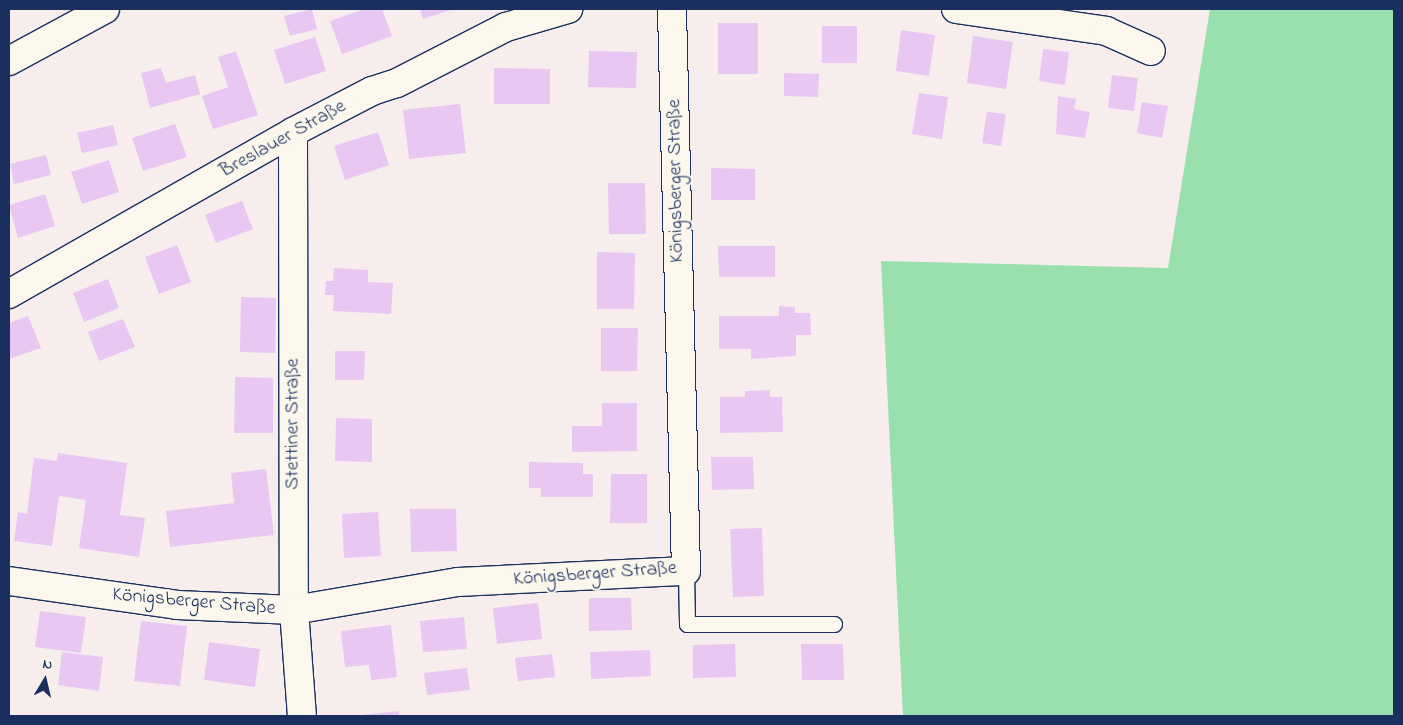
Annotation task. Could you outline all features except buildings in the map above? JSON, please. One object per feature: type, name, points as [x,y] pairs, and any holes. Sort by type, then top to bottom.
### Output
[{"type":"street","points":[[9,61],[105,9]]},
{"type":"street","name":"Breslauer Straße","points":[[9,294],[292,132],[506,27],[568,9]]},
{"type":"street","name":"Königsberger Straße","points":[[9,581],[177,605],[294,610],[458,582],[686,571],[672,9]]},
{"type":"street","points":[[956,9],[1106,30],[1151,51]]},
{"type":"street","name":"Stettiner Straße","points":[[292,132],[294,610],[302,716]]},
{"type":"lane","points":[[686,571],[688,624],[834,624]]},
{"type":"green space","points":[[1210,9],[1394,9],[1394,716],[903,716],[881,261],[1168,268]]}]
